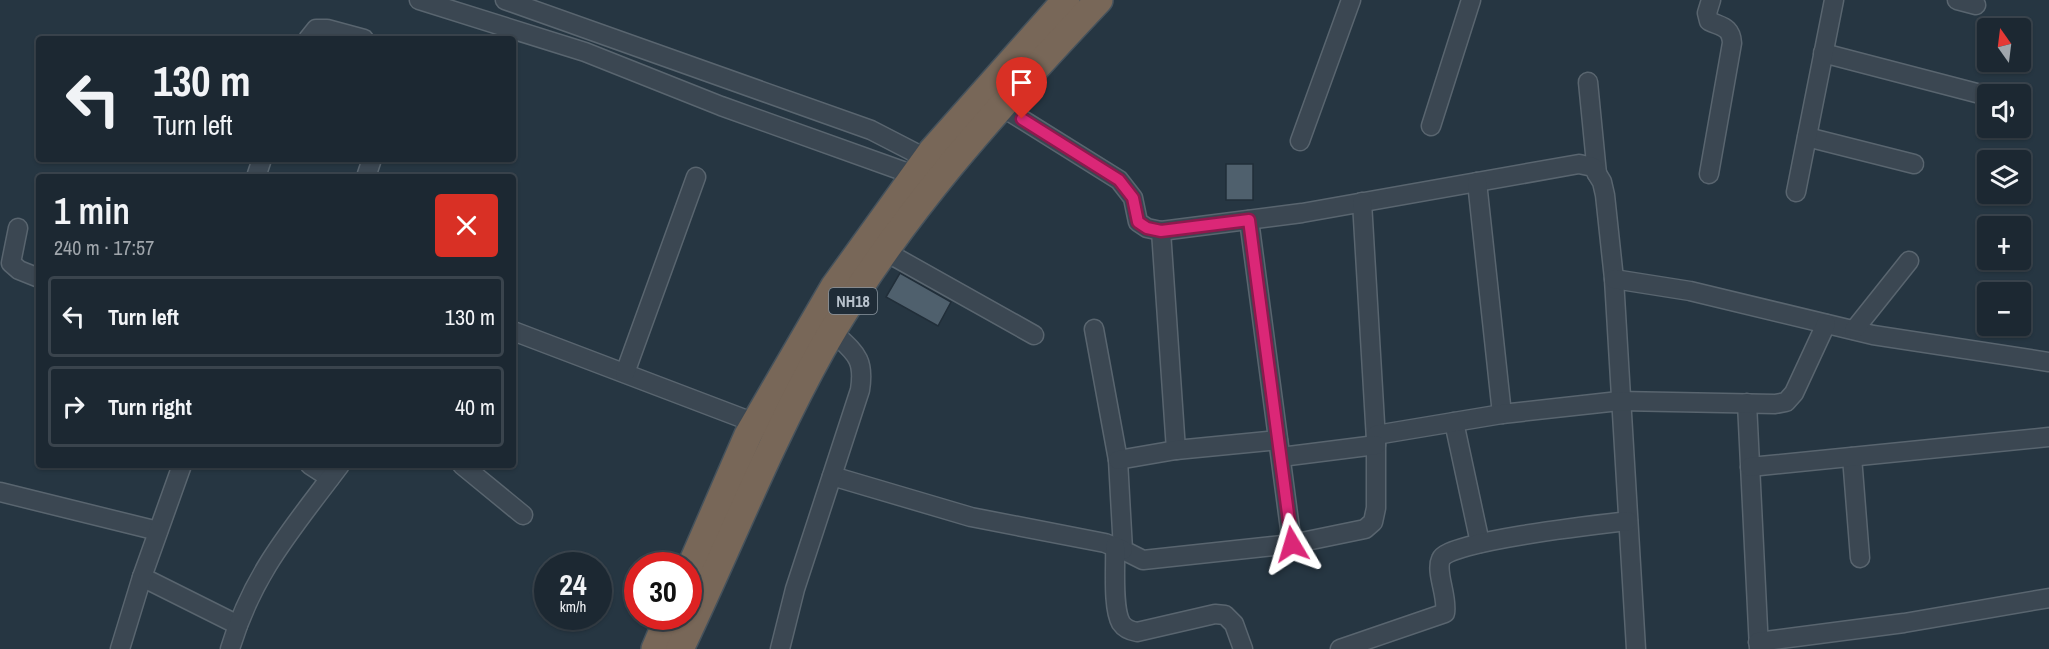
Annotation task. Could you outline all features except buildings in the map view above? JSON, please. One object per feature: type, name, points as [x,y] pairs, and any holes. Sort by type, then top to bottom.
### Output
[{"type":"highway","name":"NH18","points":[[697,552],[755,423],[834,287],[1066,0]]},
{"type":"highway","name":"NH18","points":[[680,649],[779,430],[833,332],[886,252],[929,168],[1002,107],[1099,0]]},
{"type":"highway","points":[[655,649],[663,630]]},
{"type":"street","points":[[419,0],[585,52],[721,106],[929,168]]},
{"type":"street","points":[[505,0],[871,130],[929,168]]},
{"type":"street","points":[[1300,141],[1351,0]]},
{"type":"street","points":[[1431,126],[1471,0]]},
{"type":"street","points":[[1709,174],[1732,43],[1730,31],[1725,26],[1709,21],[1707,13],[1711,0]]},
{"type":"street","points":[[1796,192],[1834,0]]},
{"type":"street","points":[[1957,0],[1976,5]]},
{"type":"street","points":[[310,36],[316,29],[327,29],[353,36]]},
{"type":"street","points":[[1823,53],[1977,93]]},
{"type":"street","points":[[1588,82],[1598,174],[1605,195],[1614,279],[1619,400],[1636,649]]},
{"type":"street","points":[[1002,107],[1119,180],[1133,198],[1138,222],[1147,228],[1161,231],[1362,202],[1579,164],[1587,165],[1598,174]]},
{"type":"street","points":[[1807,136],[1914,164]]},
{"type":"street","points":[[625,374],[696,177]]},
{"type":"street","points":[[1477,182],[1502,414]]},
{"type":"street","points":[[832,476],[972,517],[1119,548],[1143,560],[1292,544],[1365,530],[1373,522],[1376,508],[1376,440],[1362,202]]},
{"type":"street","points":[[1249,220],[1292,544]]},
{"type":"street","points":[[18,228],[11,263],[19,270],[36,277]]},
{"type":"street","points":[[1161,231],[1176,450]]},
{"type":"street","points":[[886,252],[1034,334]]},
{"type":"street","points":[[1854,330],[1909,261]]},
{"type":"street","points":[[1614,279],[1690,291],[1854,330],[2049,362]]},
{"type":"street","points":[[1118,460],[1176,450],[1280,448],[1376,440],[1454,422],[1502,414],[1619,400],[1747,404],[1786,402],[1794,393],[1826,324]]},
{"type":"street","points":[[1094,329],[1118,460],[1117,605],[1121,622],[1129,630],[1137,632],[1215,614],[1225,615],[1234,624],[1243,649]]},
{"type":"street","points":[[516,332],[755,423]]},
{"type":"street","points":[[780,649],[795,589],[860,390],[863,372],[858,355],[833,332]]},
{"type":"street","points":[[1747,404],[1759,645],[2049,598]]},
{"type":"street","points":[[1454,422],[1480,543]]},
{"type":"street","points":[[1750,467],[2049,437]]},
{"type":"street","points":[[1852,457],[1860,558]]},
{"type":"street","points":[[120,649],[142,577],[181,468]]},
{"type":"street","points":[[466,468],[523,515]]},
{"type":"street","points":[[230,649],[246,602],[270,558],[335,472]]},
{"type":"street","points":[[0,492],[158,531]]},
{"type":"street","points":[[1340,649],[1445,613],[1447,601],[1440,570],[1440,559],[1448,550],[1628,520]]},
{"type":"street","points":[[142,577],[238,625]]},
{"type":"route","points":[[1022,119],[1119,180],[1133,198],[1138,222],[1147,228],[1161,231],[1249,220],[1292,544]]}]
